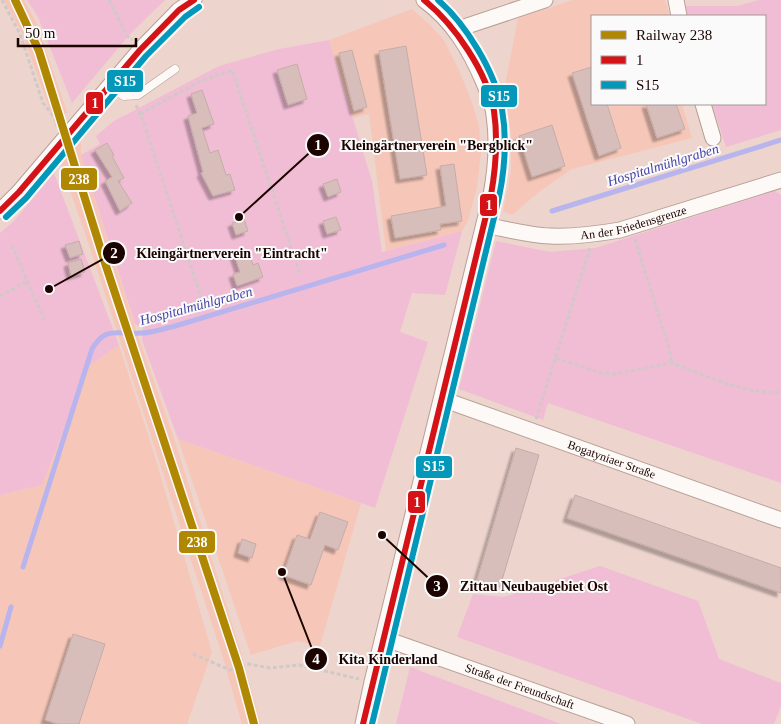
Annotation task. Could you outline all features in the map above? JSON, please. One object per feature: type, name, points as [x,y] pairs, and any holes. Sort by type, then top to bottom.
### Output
[{"type":"street","points":[[0,211],[19,192],[140,50],[179,10],[194,0]]},
{"type":"street","points":[[364,724],[372,682],[442,399],[496,169],[497,143],[494,114],[477,68],[455,30],[444,17],[424,0]]},
{"type":"street","points":[[455,30],[545,0]]},
{"type":"street","points":[[676,0],[679,15]]},
{"type":"street","points":[[703,105],[713,138]]},
{"type":"street","name":"An der Friedensgrenze","points":[[484,225],[528,234],[550,236],[595,234],[631,227],[781,180]]},
{"type":"street","name":"Bogatyniaer Straße","points":[[442,399],[781,520]]},
{"type":"street","name":"Straße der Freundschaft","points":[[383,638],[627,724]]},
{"type":"lane","points":[[109,87],[124,96],[138,95],[175,70]]},
{"type":"path","points":[[2,0],[20,34],[43,103],[55,118],[58,129]]},
{"type":"path","points":[[109,0],[127,36],[132,40]]},
{"type":"path","points":[[140,114],[199,82],[232,70],[300,274]]},
{"type":"path","points":[[132,95],[203,303]]},
{"type":"path","points":[[631,227],[669,348],[672,364]]},
{"type":"path","points":[[532,431],[595,234]]},
{"type":"path","points":[[12,245],[44,320]]},
{"type":"path","points":[[0,296],[28,281]]},
{"type":"path","points":[[556,358],[601,374],[614,374],[672,364],[724,383],[754,391],[781,393]]},
{"type":"path","points":[[193,654],[230,670],[249,664],[270,668],[299,665],[372,682]]},
{"type":"shaded area","points":[[4,0],[24,0],[36,22],[67,112],[56,127],[22,33]]},
{"type":"shaded area","points":[[27,0],[165,0],[131,33],[72,103],[38,17]]},
{"type":"shaded area","points":[[573,0],[665,0],[670,15],[591,15],[591,105],[682,105],[692,138],[572,169],[539,192],[512,215],[503,211],[511,172],[511,135],[504,90],[518,18]]},
{"type":"shaded area","points":[[759,0],[781,0],[781,130],[726,147],[712,105],[766,105],[766,15],[685,15],[682,6],[737,6]]},
{"type":"shaded area","points":[[412,9],[444,40],[459,70],[473,105],[479,127],[481,153],[477,187],[468,221],[462,231],[386,251],[369,114],[353,118],[329,40]]},
{"type":"shaded area","points":[[329,40],[372,181],[382,252],[462,231],[445,295],[412,293],[400,332],[428,342],[375,508],[178,439],[142,340],[143,328],[135,324],[81,155],[100,144],[96,136],[114,121],[219,66],[279,49]]},
{"type":"shaded area","points":[[81,141],[81,155],[138,336],[174,438],[240,649],[261,724],[242,724],[223,658],[61,164]]},
{"type":"shaded area","points":[[54,173],[119,345],[89,366],[42,485],[0,495],[0,233],[14,221]]},
{"type":"shaded area","points":[[775,191],[781,195],[781,483],[548,403],[543,420],[459,389],[496,241],[550,252],[595,248]]},
{"type":"shaded area","points":[[119,345],[153,450],[212,652],[187,724],[0,724],[0,495],[42,485],[89,366]]},
{"type":"shaded area","points":[[178,439],[361,503],[320,646],[297,641],[251,655]]},
{"type":"shaded area","points":[[600,566],[698,601],[719,659],[781,683],[781,706],[774,724],[702,724],[457,637],[473,594],[504,597]]},
{"type":"shaded area","points":[[410,667],[561,724],[396,724]]},
{"type":"building","points":[[406,46],[427,175],[400,179],[379,51]]},
{"type":"building","points":[[352,50],[367,107],[354,111],[339,53]]},
{"type":"building","points":[[297,64],[307,99],[288,105],[277,70]]},
{"type":"building","points":[[591,67],[591,105],[607,105],[621,148],[599,156],[572,73]]},
{"type":"building","points":[[202,90],[214,124],[202,128],[210,153],[218,150],[226,175],[230,174],[235,190],[213,196],[201,173],[203,172],[188,116],[197,113],[191,94]]},
{"type":"building","points":[[646,105],[676,105],[685,129],[657,138]]},
{"type":"building","points":[[552,125],[565,166],[532,177],[519,136]]},
{"type":"building","points":[[107,143],[124,178],[118,181],[132,203],[120,211],[105,181],[112,177],[95,150]]},
{"type":"building","points":[[454,164],[462,221],[440,224],[441,230],[395,238],[391,216],[446,206],[440,166]]},
{"type":"building","points":[[337,179],[341,192],[328,197],[323,184]]},
{"type":"building","points":[[336,217],[341,230],[327,234],[323,221]]},
{"type":"building","points":[[244,219],[248,231],[236,235],[232,223]]},
{"type":"building","points":[[79,241],[83,254],[70,258],[65,245]]},
{"type":"building","points":[[248,250],[253,265],[258,263],[263,277],[237,286],[233,274],[240,272],[234,254]]},
{"type":"building","points":[[81,259],[85,272],[71,276],[68,263]]},
{"type":"building","points":[[516,448],[539,455],[500,587],[477,580]]},
{"type":"building","points":[[575,495],[781,568],[781,593],[567,518]]},
{"type":"building","points":[[320,512],[348,522],[338,550],[325,545],[311,585],[283,575],[297,535],[310,539]]},
{"type":"building","points":[[242,539],[256,544],[252,558],[238,553]]},
{"type":"building","points":[[73,634],[105,644],[79,724],[58,724],[45,720]]},
{"type":"waterway","name":"Hospitalmühlgraben","points":[[552,211],[781,140]]},
{"type":"waterway","name":"Hospitalmühlgraben","points":[[23,567],[92,349],[102,337],[113,333],[144,333],[172,327],[444,245]]},
{"type":"waterway","name":"Hospitalmühlgraben","points":[[0,646],[11,607]]},
{"type":"rail line","name":"238","points":[[15,0],[39,51],[105,263],[239,668],[254,724]]},
{"type":"transit line","name":"1","points":[[0,211],[19,192],[140,50],[179,10],[194,0]]},
{"type":"transit line","name":"1","points":[[363,724],[491,195],[495,164],[496,132],[494,111],[484,81],[477,65],[458,36],[436,10],[424,0]]},
{"type":"transit line","name":"S15","points":[[372,724],[503,175],[504,120],[493,80],[469,35],[449,10],[438,0]]},
{"type":"transit line","name":"S15","points":[[6,217],[26,198],[146,56],[185,17],[199,7]]},
{"type":"place","name":"Kleingärtnerverein \"Bergblick\"","points":[[239,217]]},
{"type":"place","name":"Kleingärtnerverein \"Eintracht\"","points":[[49,289]]},
{"type":"place","name":"Zittau Neubaugebiet Ost","points":[[382,535]]},
{"type":"place","name":"Kita Kinderland","points":[[282,572]]}]
